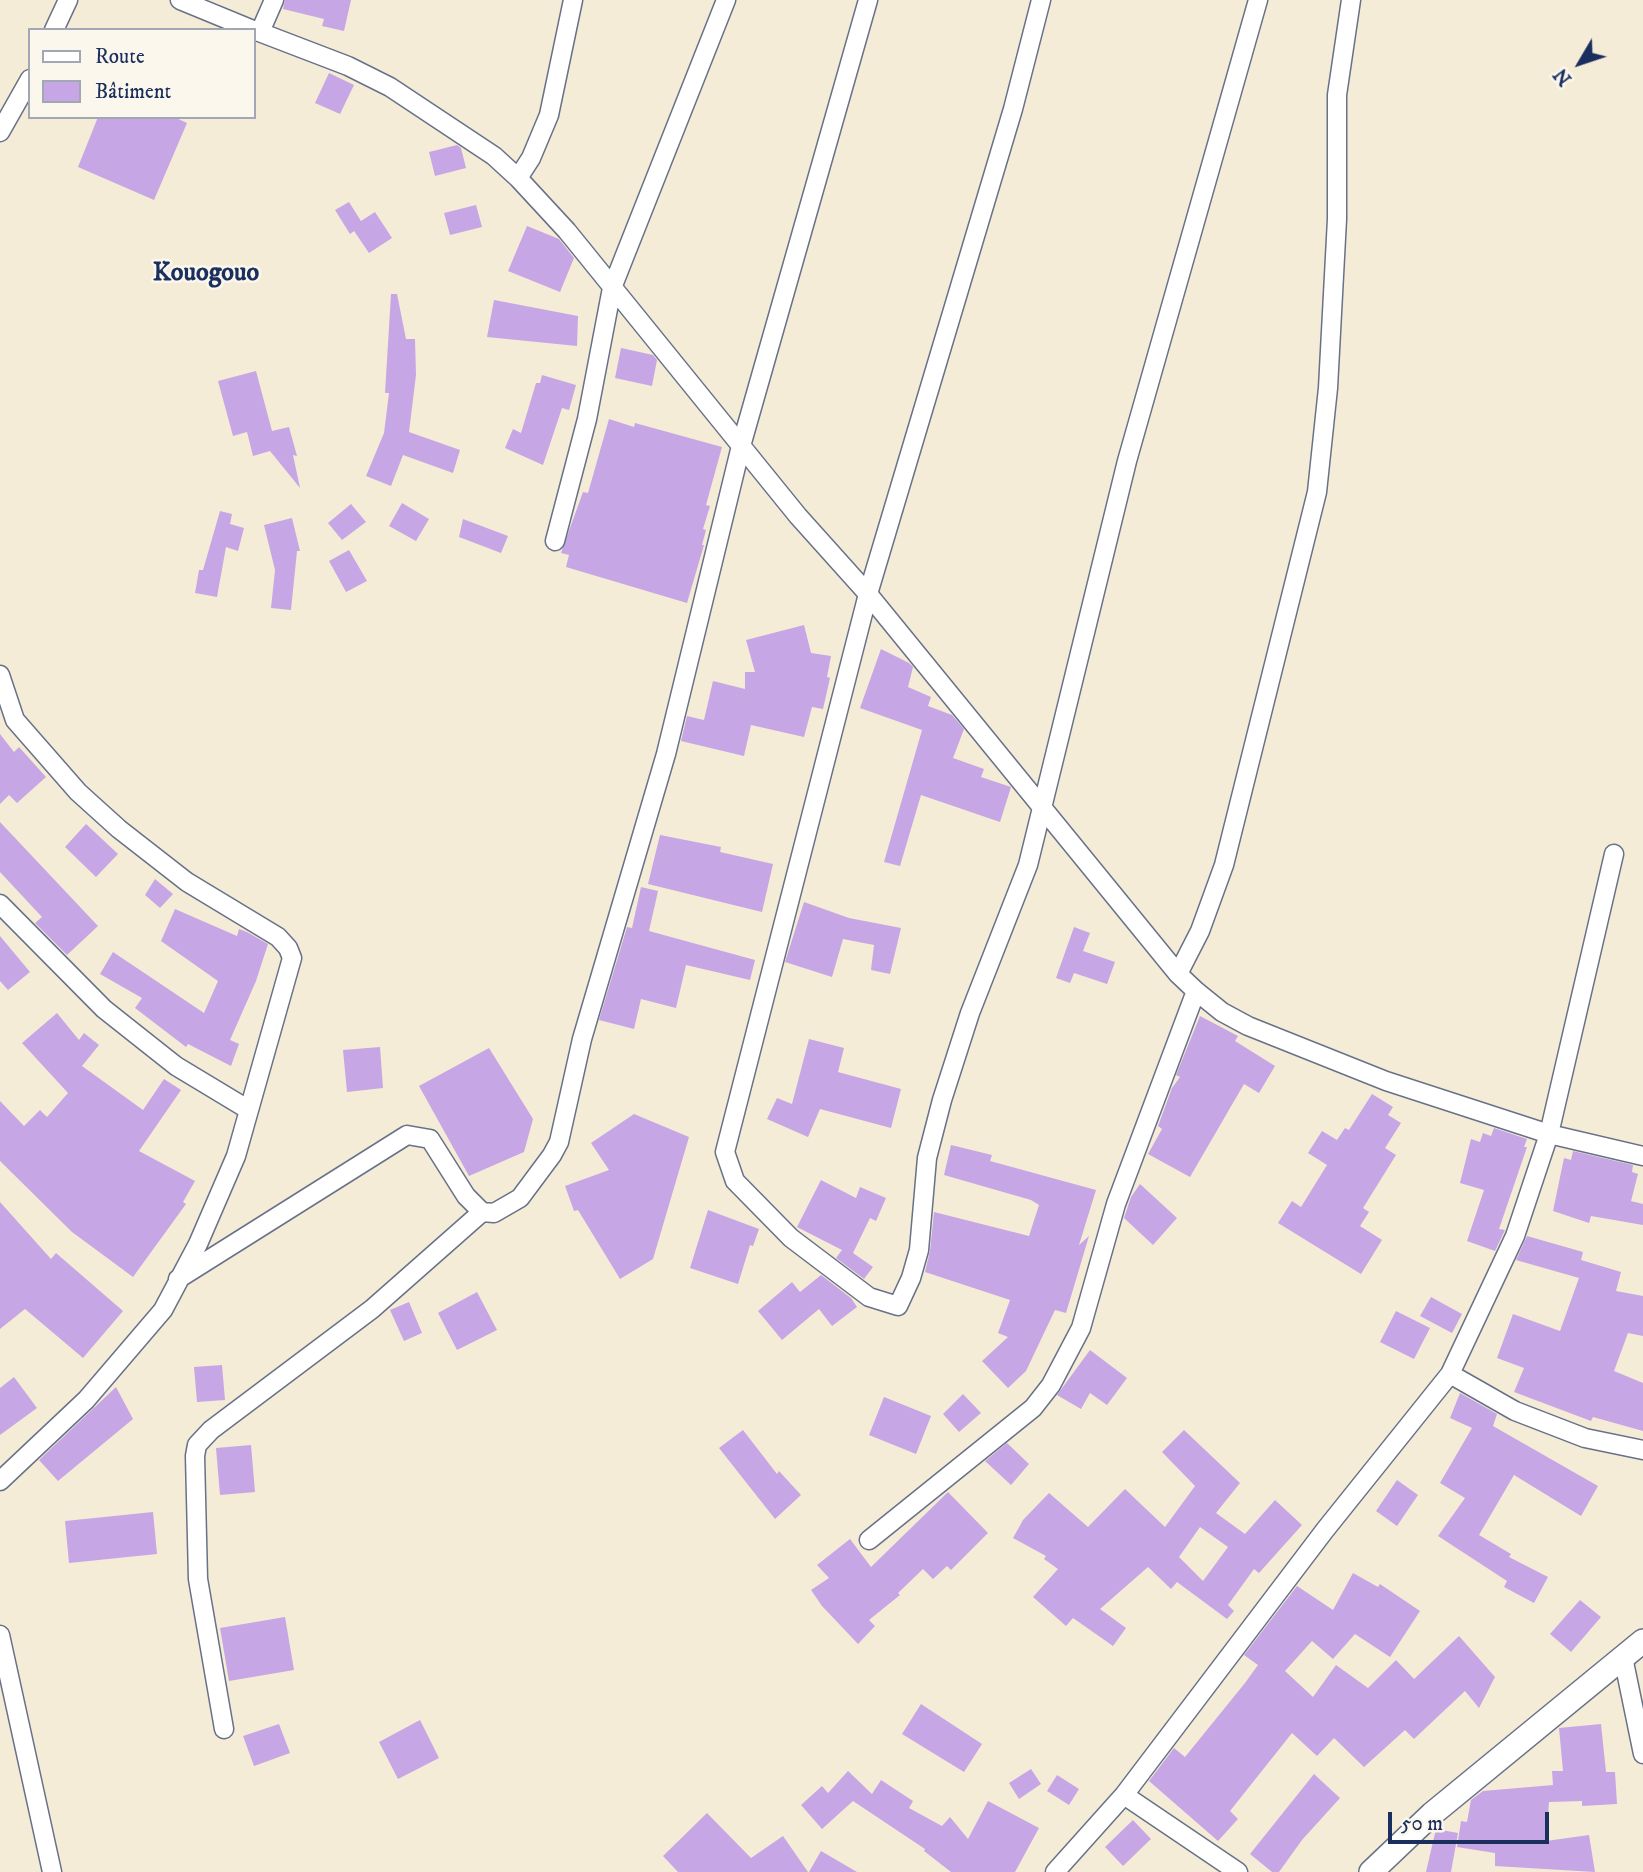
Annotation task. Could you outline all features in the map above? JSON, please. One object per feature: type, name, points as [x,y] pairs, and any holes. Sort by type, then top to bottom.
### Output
[{"type":"street","points":[[55,28],[68,0]]},
{"type":"street","points":[[180,0],[249,28]]},
{"type":"street","points":[[274,0],[256,31],[348,66],[390,87],[494,156],[518,178],[567,231],[741,446],[868,594],[1178,974],[1196,991],[1222,1012],[1248,1026],[1386,1081],[1549,1134],[1643,1156]]},
{"type":"street","points":[[518,178],[531,158],[549,115],[573,0]]},
{"type":"street","points":[[555,541],[587,419],[612,288],[726,0]]},
{"type":"street","points":[[178,1279],[407,1135],[430,1139],[466,1196],[482,1212],[494,1213],[520,1198],[559,1142],[582,1038],[666,754],[741,446],[868,0]]},
{"type":"street","points":[[1041,0],[1013,109],[868,594],[724,1152],[735,1181],[782,1228],[869,1297],[898,1306],[911,1278],[919,1250],[928,1158],[942,1100],[970,1013],[1028,865],[1127,461],[1258,0]]},
{"type":"street","points":[[1178,974],[1200,931],[1224,865],[1317,492],[1328,388],[1335,258],[1337,95],[1351,0]]},
{"type":"street","points":[[0,132],[28,83]]},
{"type":"street","points":[[0,675],[4,704],[15,720],[40,752],[119,829],[187,882],[232,912],[278,937],[288,948],[292,958],[236,1156],[198,1244],[163,1310],[136,1345],[86,1400],[0,1481]]},
{"type":"street","points":[[1055,1872],[1124,1795],[1317,1540],[1450,1374],[1515,1236],[1549,1134],[1614,854]]},
{"type":"street","points":[[0,904],[104,1009],[176,1066],[249,1110]]},
{"type":"street","points":[[869,1539],[1033,1408],[1051,1385],[1081,1328],[1116,1205],[1196,991]]},
{"type":"street","points":[[224,1729],[198,1579],[197,1445],[211,1430],[372,1309],[482,1212]]},
{"type":"street","points":[[1450,1374],[1515,1411],[1585,1438],[1643,1450]]},
{"type":"street","points":[[0,1635],[52,1872]]},
{"type":"street","points":[[1371,1872],[1432,1814],[1643,1640]]},
{"type":"street","points":[[1623,1657],[1643,1755]]},
{"type":"street","points":[[1124,1795],[1238,1872]]},
{"type":"building","points":[[285,0],[351,0],[344,31],[322,26],[324,19],[283,9]]},
{"type":"building","points":[[329,73],[354,85],[340,114],[315,103]]},
{"type":"building","points":[[97,119],[178,119],[187,123],[154,200],[78,167]]},
{"type":"building","points":[[457,145],[461,148],[466,168],[435,176],[429,152]]},
{"type":"building","points":[[349,202],[361,221],[375,212],[392,238],[369,253],[354,231],[350,234],[335,210]]},
{"type":"building","points":[[476,205],[482,227],[450,235],[444,213]]},
{"type":"building","points":[[527,226],[559,239],[574,258],[560,292],[508,271]]},
{"type":"building","points":[[391,294],[397,294],[406,339],[415,339],[416,375],[409,432],[460,450],[453,473],[403,455],[391,486],[366,476],[384,433],[389,393],[385,393]]},
{"type":"building","points":[[494,300],[578,316],[577,346],[487,337]]},
{"type":"building","points":[[621,348],[653,355],[657,360],[652,386],[615,378]]},
{"type":"building","points":[[256,371],[272,431],[289,427],[297,456],[293,455],[300,488],[270,451],[253,456],[247,432],[233,436],[218,381]]},
{"type":"building","points":[[542,375],[576,385],[569,410],[562,408],[543,465],[505,448],[513,429],[521,433],[536,383],[540,383]]},
{"type":"building","points":[[609,419],[634,427],[635,423],[722,447],[706,505],[710,506],[703,529],[706,530],[704,545],[687,603],[566,567],[569,555],[561,553],[583,492],[588,493]]},
{"type":"building","points":[[402,503],[429,519],[416,541],[389,526]]},
{"type":"building","points":[[351,504],[366,522],[342,540],[328,523]]},
{"type":"building","points":[[220,511],[232,514],[230,524],[244,528],[238,551],[226,547],[217,597],[195,593],[199,570],[203,570]]},
{"type":"building","points":[[292,518],[300,551],[297,551],[291,610],[271,608],[275,570],[264,525]]},
{"type":"building","points":[[463,519],[508,536],[501,553],[459,537]]},
{"type":"building","points":[[349,550],[367,581],[346,592],[329,561]]},
{"type":"building","points":[[804,625],[811,653],[831,656],[827,677],[830,678],[823,709],[812,707],[804,737],[751,725],[744,756],[681,741],[687,716],[704,720],[713,681],[745,689],[745,672],[755,672],[746,640]]},
{"type":"building","points":[[881,649],[909,663],[913,667],[908,687],[931,697],[928,706],[952,715],[964,729],[953,758],[984,769],[981,777],[1011,787],[1000,822],[921,795],[900,866],[884,862],[922,730],[860,708]]},
{"type":"building","points":[[0,734],[14,752],[19,747],[46,777],[17,803],[9,795],[0,804]]},
{"type":"building","points":[[0,822],[98,926],[67,955],[35,923],[42,917],[0,872]]},
{"type":"building","points":[[86,824],[118,854],[96,877],[65,847]]},
{"type":"building","points":[[660,835],[721,847],[720,852],[773,864],[762,912],[648,884]]},
{"type":"building","points":[[155,879],[173,894],[160,908],[145,895]]},
{"type":"building","points":[[641,887],[658,891],[649,931],[755,960],[750,980],[686,965],[676,1008],[641,999],[634,1029],[599,1020],[627,927],[632,928]]},
{"type":"building","points":[[804,902],[849,918],[901,928],[890,974],[871,970],[874,945],[843,939],[832,977],[785,962]]},
{"type":"building","points":[[175,909],[237,936],[239,929],[247,932],[268,944],[256,981],[230,1040],[239,1044],[231,1066],[188,1044],[186,1047],[135,1008],[142,998],[100,974],[113,952],[204,1013],[218,981],[161,941]]},
{"type":"building","points":[[1074,927],[1090,933],[1083,951],[1115,962],[1107,984],[1074,973],[1070,983],[1056,978]]},
{"type":"building","points":[[0,936],[30,972],[8,990],[0,981]]},
{"type":"building","points":[[57,1013],[79,1040],[84,1033],[99,1045],[82,1066],[143,1110],[164,1079],[181,1090],[139,1151],[195,1181],[183,1202],[186,1204],[133,1277],[72,1232],[0,1161],[0,1101],[24,1126],[40,1110],[47,1117],[68,1093],[22,1043]]},
{"type":"building","points":[[1200,1016],[1238,1036],[1235,1041],[1275,1066],[1259,1093],[1244,1084],[1190,1177],[1148,1154],[1162,1129],[1158,1126],[1172,1088],[1180,1077],[1176,1075]]},
{"type":"building","points":[[809,1039],[844,1048],[838,1072],[901,1089],[891,1128],[820,1109],[808,1137],[767,1119],[777,1098],[792,1104]]},
{"type":"building","points":[[380,1047],[383,1088],[347,1092],[343,1050]]},
{"type":"building","points":[[489,1048],[533,1119],[524,1152],[469,1176],[419,1086]]},
{"type":"building","points":[[1372,1094],[1393,1107],[1388,1115],[1401,1123],[1385,1148],[1396,1155],[1363,1208],[1369,1212],[1360,1226],[1382,1240],[1361,1274],[1278,1223],[1292,1201],[1301,1207],[1327,1165],[1308,1153],[1322,1131],[1337,1140],[1345,1128],[1349,1130]]},
{"type":"building","points":[[634,1114],[689,1137],[653,1259],[620,1279],[578,1210],[574,1211],[565,1186],[609,1170],[591,1143]]},
{"type":"building","points":[[1494,1128],[1527,1139],[1524,1147],[1527,1147],[1499,1229],[1505,1230],[1495,1251],[1467,1241],[1484,1190],[1460,1183],[1471,1139],[1480,1142],[1483,1133],[1491,1136]]},
{"type":"building","points":[[951,1145],[992,1155],[990,1161],[1096,1190],[1079,1245],[1089,1236],[1066,1313],[1055,1310],[1026,1371],[1008,1388],[982,1361],[1008,1337],[998,1333],[1010,1300],[925,1272],[934,1212],[1029,1236],[1039,1205],[1031,1200],[944,1175]]},
{"type":"building","points":[[1573,1151],[1633,1165],[1632,1172],[1638,1174],[1631,1201],[1643,1204],[1643,1225],[1591,1216],[1589,1223],[1553,1211],[1564,1158],[1571,1160]]},
{"type":"building","points":[[821,1180],[856,1198],[860,1187],[886,1198],[876,1221],[870,1218],[853,1253],[873,1267],[864,1279],[836,1258],[842,1250],[797,1227]]},
{"type":"building","points":[[1140,1184],[1177,1218],[1153,1245],[1124,1218],[1131,1197]]},
{"type":"building","points":[[0,1202],[51,1259],[56,1253],[123,1311],[83,1358],[25,1309],[0,1329]]},
{"type":"building","points":[[708,1210],[759,1229],[753,1246],[750,1245],[738,1284],[690,1268]]},
{"type":"building","points":[[1527,1236],[1583,1252],[1581,1260],[1621,1272],[1616,1291],[1643,1296],[1643,1336],[1628,1333],[1614,1371],[1643,1383],[1643,1431],[1593,1417],[1591,1421],[1514,1392],[1524,1368],[1497,1358],[1513,1314],[1560,1331],[1579,1278],[1516,1260]]},
{"type":"building","points":[[821,1275],[851,1298],[857,1307],[832,1326],[819,1309],[782,1340],[758,1311],[792,1282],[800,1292]]},
{"type":"building","points":[[477,1292],[497,1330],[457,1350],[438,1313]]},
{"type":"building","points":[[1431,1297],[1462,1314],[1452,1333],[1420,1316]]},
{"type":"building","points":[[409,1302],[422,1333],[404,1341],[390,1310]]},
{"type":"building","points":[[1396,1311],[1430,1328],[1414,1359],[1380,1342]]},
{"type":"building","points":[[1090,1350],[1127,1378],[1107,1405],[1090,1393],[1081,1409],[1057,1395]]},
{"type":"building","points":[[222,1365],[225,1400],[197,1402],[194,1367]]},
{"type":"building","points":[[14,1377],[37,1408],[0,1435],[0,1388]]},
{"type":"building","points":[[116,1387],[133,1419],[58,1481],[39,1460]]},
{"type":"building","points":[[1460,1393],[1497,1414],[1493,1426],[1598,1486],[1581,1516],[1514,1475],[1479,1535],[1511,1554],[1509,1557],[1548,1577],[1534,1603],[1504,1587],[1507,1581],[1438,1536],[1465,1498],[1440,1483],[1472,1428],[1450,1418]]},
{"type":"building","points":[[963,1394],[981,1413],[959,1432],[943,1414]]},
{"type":"building","points":[[884,1397],[931,1416],[916,1454],[869,1435]]},
{"type":"building","points":[[743,1430],[777,1474],[779,1471],[801,1495],[775,1519],[719,1448]]},
{"type":"building","points":[[1184,1430],[1240,1483],[1216,1513],[1245,1534],[1275,1500],[1302,1525],[1259,1573],[1254,1569],[1228,1605],[1234,1611],[1227,1619],[1177,1582],[1171,1589],[1148,1567],[1100,1609],[1126,1628],[1113,1646],[1073,1618],[1066,1626],[1033,1597],[1058,1569],[1044,1559],[1046,1556],[1013,1538],[1023,1520],[1049,1493],[1088,1527],[1125,1489],[1165,1527],[1195,1486],[1162,1452]],"holes":[[[1200,1527],[1228,1547],[1203,1581],[1179,1557]]]},
{"type":"building","points":[[1007,1443],[1029,1464],[1011,1485],[985,1461]]},
{"type":"building","points":[[251,1445],[255,1492],[220,1495],[216,1448]]},
{"type":"building","points":[[1397,1480],[1418,1495],[1397,1526],[1376,1511]]},
{"type":"building","points":[[948,1492],[988,1533],[951,1570],[947,1566],[933,1579],[923,1569],[898,1593],[900,1595],[869,1620],[875,1626],[858,1644],[822,1606],[811,1590],[829,1578],[817,1565],[850,1539],[871,1567]]},
{"type":"building","points":[[153,1512],[157,1554],[69,1563],[65,1521]]},
{"type":"building","points":[[1353,1573],[1378,1587],[1380,1584],[1420,1611],[1390,1657],[1355,1634],[1333,1659],[1312,1641],[1285,1671],[1313,1697],[1336,1665],[1368,1688],[1396,1660],[1414,1679],[1459,1636],[1495,1677],[1479,1708],[1465,1691],[1414,1739],[1405,1730],[1364,1767],[1334,1738],[1317,1756],[1292,1733],[1230,1811],[1238,1819],[1218,1841],[1149,1781],[1174,1748],[1185,1757],[1245,1683],[1258,1665],[1244,1655],[1297,1586],[1333,1610]]},
{"type":"building","points":[[1580,1600],[1601,1617],[1571,1652],[1550,1634]]},
{"type":"building","points":[[285,1617],[294,1670],[229,1681],[220,1628]]},
{"type":"building","points":[[921,1704],[982,1744],[964,1772],[902,1734]]},
{"type":"building","points":[[420,1720],[439,1758],[398,1779],[379,1742]]},
{"type":"building","points":[[279,1724],[290,1753],[254,1766],[243,1736]]},
{"type":"building","points":[[1601,1724],[1606,1772],[1615,1772],[1617,1804],[1582,1806],[1582,1801],[1549,1802],[1546,1841],[1589,1835],[1595,1872],[1495,1866],[1495,1853],[1457,1847],[1461,1821],[1467,1822],[1471,1800],[1483,1791],[1553,1785],[1552,1771],[1563,1771],[1559,1728]]},
{"type":"building","points":[[1031,1769],[1041,1784],[1019,1799],[1009,1783]]},
{"type":"building","points":[[848,1771],[872,1794],[881,1780],[913,1801],[909,1808],[942,1826],[950,1817],[968,1839],[988,1801],[1039,1828],[1015,1872],[951,1872],[924,1851],[925,1849],[853,1801],[822,1829],[801,1805],[822,1786],[828,1793]]},
{"type":"building","points":[[1314,1774],[1340,1798],[1302,1840],[1279,1872],[1272,1872],[1250,1854]]},
{"type":"building","points":[[1057,1775],[1079,1789],[1069,1805],[1047,1791]]},
{"type":"building","points":[[707,1813],[751,1858],[783,1836],[808,1872],[678,1872],[663,1856]]},
{"type":"building","points":[[1133,1820],[1151,1839],[1123,1866],[1105,1847]]},
{"type":"building","points":[[1436,1829],[1458,1833],[1451,1872],[1426,1872]]},
{"type":"building","points":[[821,1851],[857,1872],[809,1872]]},
{"type":"district","name":"Kouogouo","points":[[206,275]]}]
